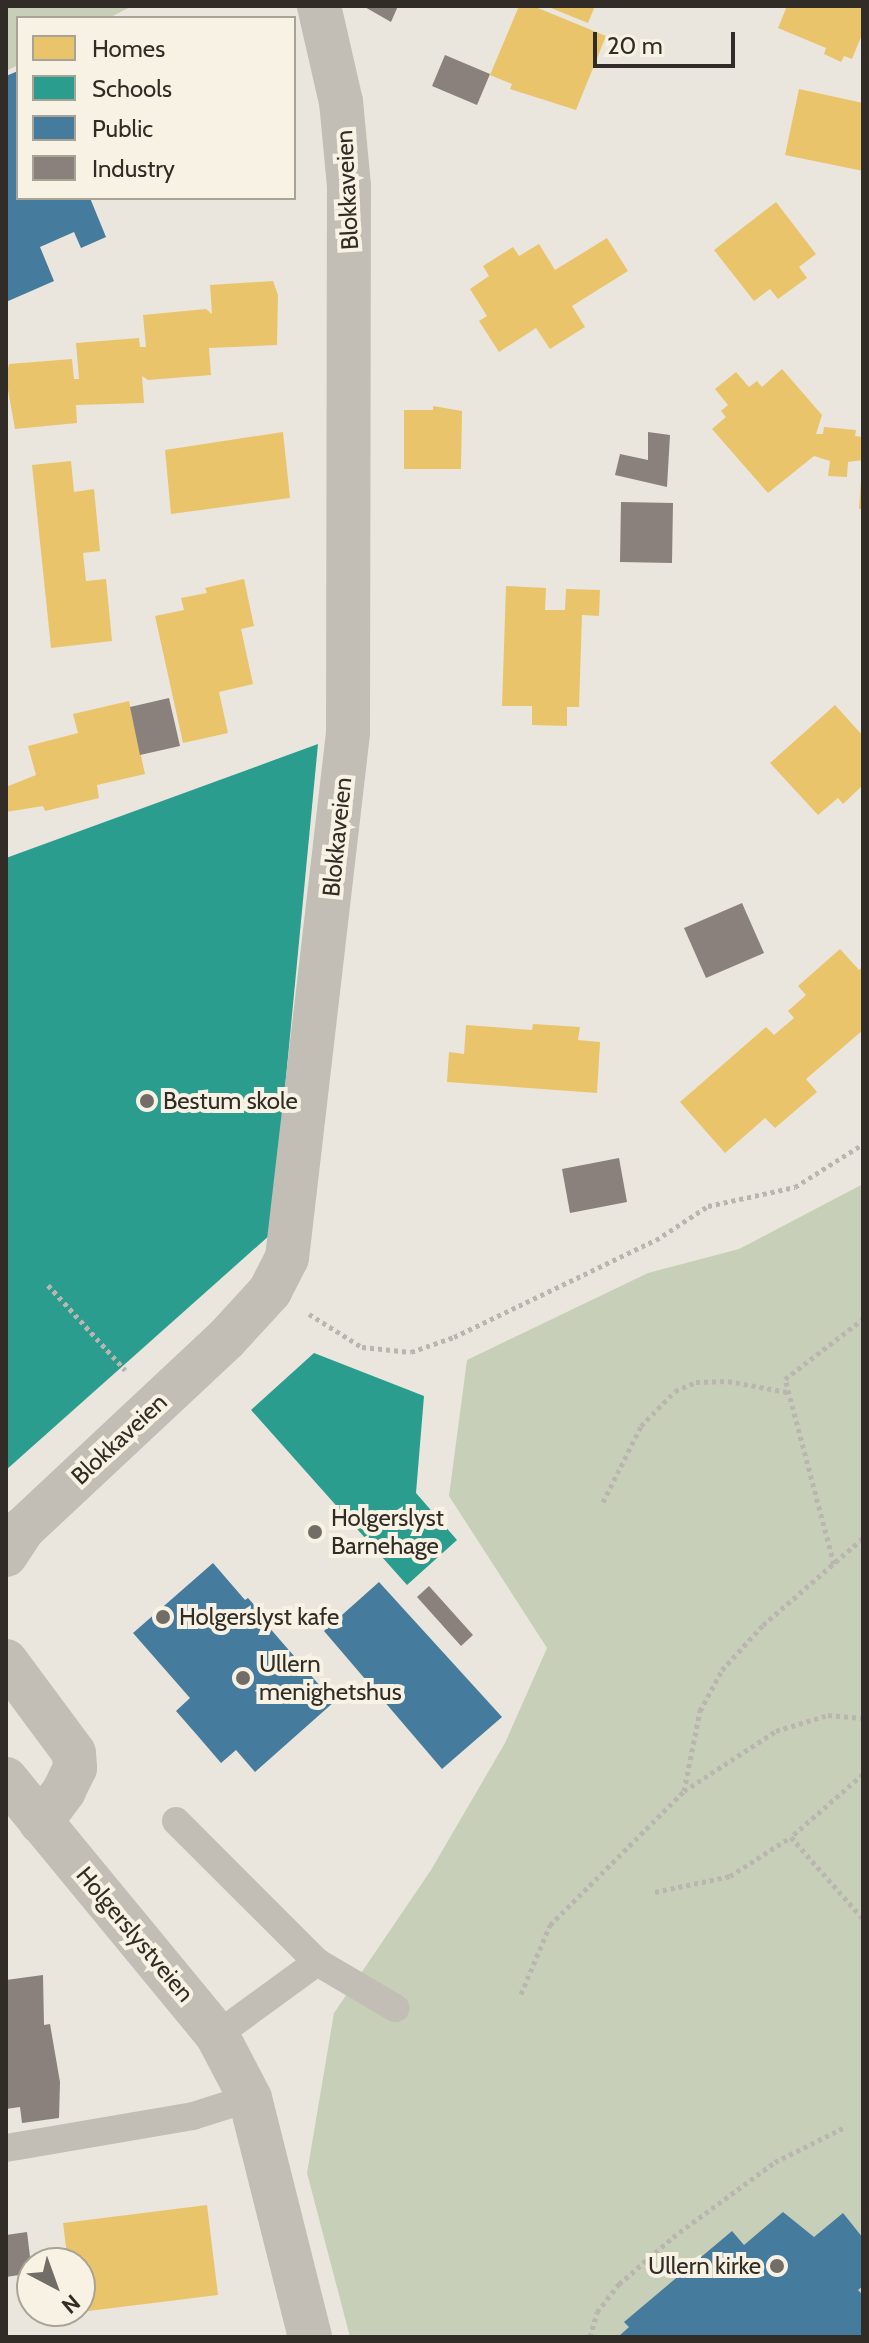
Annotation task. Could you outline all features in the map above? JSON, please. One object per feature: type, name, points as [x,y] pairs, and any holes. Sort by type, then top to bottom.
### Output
[{"type":"street","name":"Blokkaveien","points":[[6,1555],[23,1529],[270,1291],[287,1258],[348,733],[349,186],[341,102],[319,6]]},
{"type":"street","points":[[6,1661],[74,1753],[70,1779],[41,1822]]},
{"type":"street","name":"Holgerslystveien","points":[[6,1779],[217,2035],[250,2098],[310,2337]]},
{"type":"lane","points":[[176,1821],[317,1962],[395,2008]]},
{"type":"lane","points":[[217,2035],[317,1962]]},
{"type":"lane","points":[[6,2148],[193,2116],[250,2098]]},
{"type":"path","points":[[270,1291],[362,1347],[411,1352],[454,1337],[656,1240],[708,1206],[795,1187],[863,1144]]},
{"type":"path","points":[[48,1285],[125,1370]]},
{"type":"path","points":[[834,1564],[785,1379],[863,1319]]},
{"type":"path","points":[[603,1502],[641,1426],[675,1391],[696,1382],[728,1381],[787,1392]]},
{"type":"path","points":[[684,1791],[700,1711],[722,1670],[763,1625],[863,1538]]},
{"type":"path","points":[[521,1994],[550,1925],[684,1791],[776,1731],[828,1715],[863,1718]]},
{"type":"path","points":[[655,1892],[730,1876],[791,1837],[863,1774]]},
{"type":"path","points":[[791,1837],[863,1919]]},
{"type":"path","points":[[590,2337],[597,2312],[619,2284],[673,2237],[775,2162],[847,2126]]},
{"type":"green space","points":[[6,6],[132,6],[113,16],[16,16],[16,66],[6,71]]},
{"type":"green space","points":[[863,1184],[863,2337],[350,2337],[307,2173],[334,2013],[431,1870],[505,1743],[547,1648],[449,1496],[467,1360],[648,1273],[739,1249]]},
{"type":"building: Homes","points":[[519,6],[533,6],[606,36],[576,110],[510,89],[512,84],[490,75]]},
{"type":"building: Homes","points":[[546,6],[595,6],[588,23]]},
{"type":"building: Homes","points":[[787,6],[863,6],[863,32],[852,59],[844,56],[841,62],[824,54],[826,48],[778,28]]},
{"type":"building: Homes","points":[[799,89],[863,103],[863,171],[785,155]]},
{"type":"building: Homes","points":[[776,202],[816,254],[799,267],[807,278],[778,299],[770,289],[754,301],[714,250]]},
{"type":"building: Homes","points":[[607,238],[628,271],[572,306],[585,327],[550,349],[536,328],[499,352],[479,321],[487,316],[470,289],[489,276],[483,266],[513,247],[519,256],[539,244],[555,270]]},
{"type":"building: Homes","points":[[273,281],[278,295],[277,345],[209,348],[211,375],[148,380],[142,376],[144,403],[76,405],[77,423],[15,429],[6,379],[9,364],[72,359],[74,379],[79,379],[76,343],[139,338],[140,347],[146,347],[143,315],[206,309],[212,314],[210,285]]},
{"type":"building: Homes","points":[[782,369],[822,415],[816,434],[823,434],[824,427],[856,430],[855,436],[863,437],[863,460],[848,462],[847,477],[828,476],[830,461],[814,456],[768,493],[712,429],[726,417],[721,411],[728,405],[715,389],[736,372],[749,387],[757,381],[762,387]]},
{"type":"building: Homes","points":[[433,406],[462,411],[461,469],[404,469],[404,410],[433,410]]},
{"type":"building: Homes","points":[[283,432],[290,498],[171,514],[165,450]]},
{"type":"building: Homes","points":[[71,461],[74,492],[94,489],[100,551],[83,553],[86,581],[106,579],[112,641],[51,648],[32,465]]},
{"type":"building: Homes","points":[[861,480],[863,509],[859,509]]},
{"type":"building: Homes","points":[[244,579],[254,626],[241,629],[253,684],[219,692],[228,733],[183,743],[155,616],[184,610],[181,598],[207,593],[205,588]]},
{"type":"building: Homes","points":[[506,586],[546,588],[545,610],[565,610],[566,589],[600,590],[599,616],[582,615],[579,707],[567,707],[567,726],[532,725],[532,706],[502,706]]},
{"type":"building: Homes","points":[[129,701],[145,774],[97,785],[99,798],[45,811],[43,806],[6,812],[6,787],[36,775],[28,746],[78,733],[73,714]]},
{"type":"building: Homes","points":[[835,705],[863,736],[863,785],[843,804],[838,798],[818,815],[770,763]]},
{"type":"building: Homes","points":[[840,949],[859,970],[863,967],[863,1030],[806,1079],[817,1092],[775,1128],[765,1118],[725,1153],[680,1102],[766,1027],[774,1035],[794,1018],[788,1011],[806,995],[798,986]]},
{"type":"building: Homes","points":[[533,1024],[580,1027],[578,1040],[600,1042],[597,1093],[447,1082],[449,1052],[464,1054],[466,1025],[532,1030]]},
{"type":"building: Homes","points":[[207,2205],[218,2295],[96,2310],[96,2247],[66,2247],[63,2223]]},
{"type":"building: Schools","name":"Bestum skole","points":[[318,744],[271,1234],[6,1470],[6,858]]},
{"type":"building: Schools","points":[[314,1353],[424,1396],[416,1493],[457,1540],[407,1585],[251,1410]]},
{"type":"building: Public","points":[[16,72],[16,200],[91,200],[106,237],[81,248],[74,232],[40,247],[54,281],[6,302],[6,76]]},
{"type":"building: Public","name":"Ullern menighetshus","points":[[213,1563],[245,1600],[248,1598],[257,1608],[254,1610],[334,1702],[255,1772],[236,1750],[221,1763],[176,1711],[190,1698],[133,1633]]},
{"type":"building: Public","points":[[379,1582],[502,1717],[442,1769],[324,1631]]},
{"type":"building: Public","name":"Ullern kirke","points":[[783,2212],[814,2237],[843,2213],[863,2238],[863,2286],[858,2290],[863,2295],[862,2337],[618,2337],[629,2327],[624,2322],[732,2231],[744,2245]]},
{"type":"building: Industry","points":[[363,6],[398,6],[391,22]]},
{"type":"building: Industry","points":[[445,55],[490,74],[477,105],[432,86]]},
{"type":"building: Industry","points":[[648,432],[670,435],[667,487],[615,475],[620,454],[648,460]]},
{"type":"building: Industry","points":[[621,502],[673,503],[672,563],[620,562]]},
{"type":"building: Industry","points":[[169,698],[180,746],[140,755],[130,707]]},
{"type":"building: Industry","points":[[742,903],[764,953],[706,978],[684,928]]},
{"type":"building: Industry","points":[[619,1158],[627,1202],[570,1213],[562,1169]]},
{"type":"building: Industry","points":[[429,1586],[473,1635],[461,1646],[417,1597]]},
{"type":"building: Industry","points":[[43,1975],[44,2025],[50,2024],[60,2082],[59,2118],[22,2123],[20,2107],[6,2109],[6,1980]]},
{"type":"building: Industry","points":[[27,2232],[29,2247],[16,2247],[16,2275],[6,2277],[6,2235]]},
{"type":"place","name":"Bestum skole","points":[[147,1101]]},
{"type":"place","name":"Holgerslyst Barnehage","points":[[315,1532]]},
{"type":"place","name":"Holgerslyst kafe","points":[[163,1617]]},
{"type":"place","name":"Ullern menighetshus","points":[[243,1678]]},
{"type":"place","name":"Ullern kirke","points":[[777,2266]]}]
